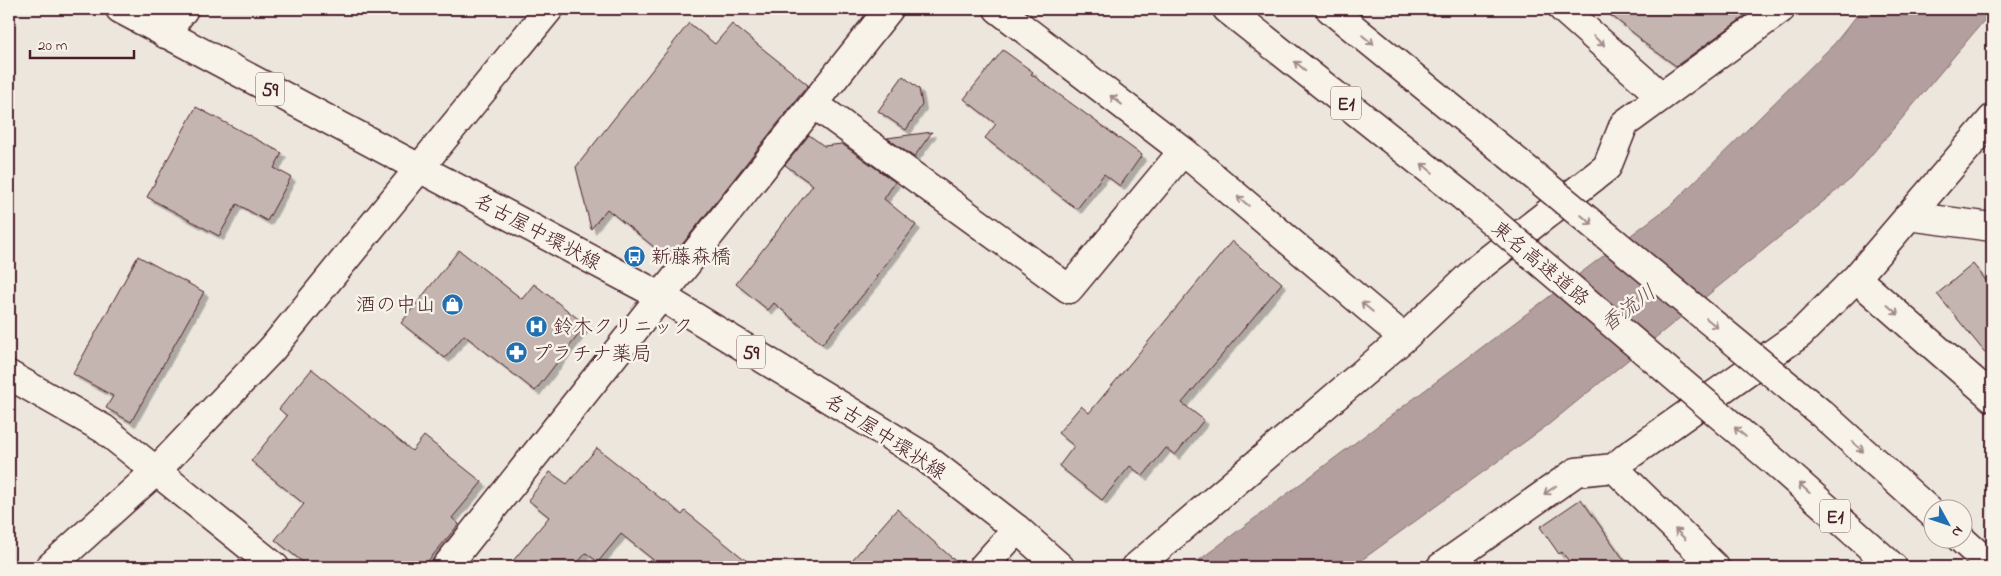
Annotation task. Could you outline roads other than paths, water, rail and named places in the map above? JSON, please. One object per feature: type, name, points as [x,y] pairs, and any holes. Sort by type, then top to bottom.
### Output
[{"type":"main road","name":"名古屋中環状線","points":[[120,9],[662,298],[923,456],[1017,529],[1060,567]]},
{"type":"main road","points":[[165,34],[184,9]]},
{"type":"main road","points":[[50,567],[156,471],[272,349],[549,9]]},
{"type":"main road","points":[[446,567],[662,298],[890,9]]},
{"type":"main road","points":[[998,9],[1183,151],[1404,338]]},
{"type":"main road","name":"東名高速道路","points":[[1227,9],[1465,198],[1777,464],[1892,567]]},
{"type":"main road","points":[[1330,9],[1822,414],[1924,506]]},
{"type":"main road","points":[[1563,9],[1661,96]]},
{"type":"main road","points":[[1136,567],[1404,338],[1479,267],[1607,167],[1624,124],[1781,9]]},
{"type":"main road","points":[[814,104],[1069,289],[1183,151]]},
{"type":"main road","points":[[1452,564],[1576,472],[1614,468],[1628,456],[1800,334],[1856,278],[1992,118]]},
{"type":"main road","points":[[1908,216],[1992,227]]},
{"type":"main road","points":[[1856,278],[1992,397]]},
{"type":"main road","points":[[9,374],[104,429],[275,567]]},
{"type":"main road","points":[[1614,468],[1715,567]]},
{"type":"main road","points":[[983,567],[1017,529]]},
{"type":"main road","points":[[1971,548],[1992,567]]},
{"type":"water","name":"香流川","points":[[1862,9],[1992,9],[1992,11],[1852,178],[1548,425],[1352,567],[1190,567],[1671,205],[1835,43]]},
{"type":"place","name":"新藤森橋","points":[[635,256]]},
{"type":"place","name":"酒の中山","points":[[452,304]]},
{"type":"place","name":"鈴木クリニック","points":[[537,326]]},
{"type":"place","name":"プラチナ薬局","points":[[516,353]]}]
